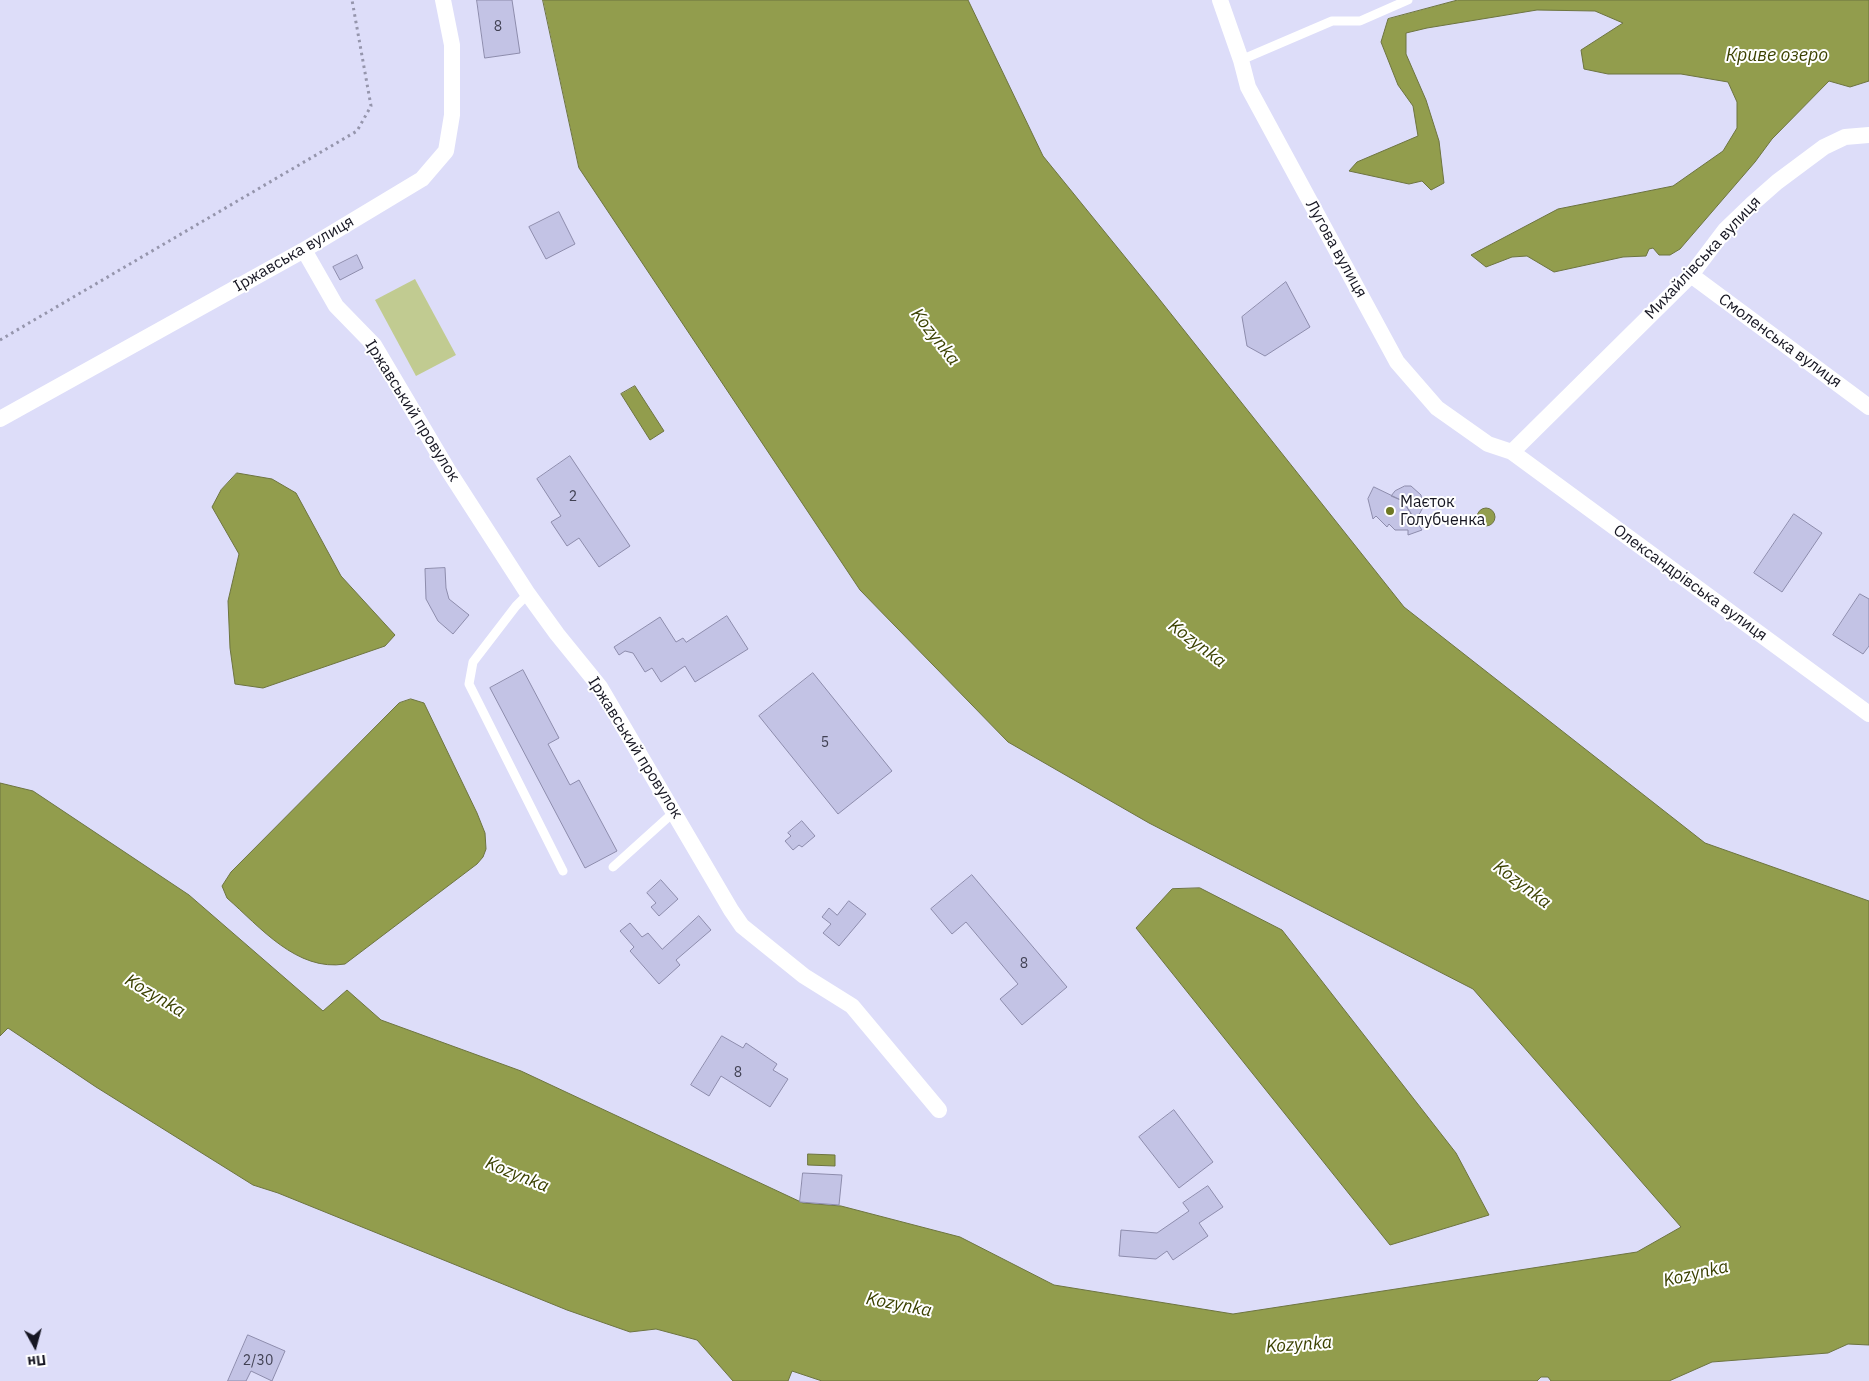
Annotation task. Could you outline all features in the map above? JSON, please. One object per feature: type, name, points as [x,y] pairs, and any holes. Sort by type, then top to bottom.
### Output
[{"type":"street","name":"Іржавська вулиця","points":[[0,420],[304,250],[422,179],[446,151],[452,115],[452,45],[443,0]]},
{"type":"street","name":"Лугова вулиця","points":[[1220,0],[1241,60],[1248,87],[1397,362],[1437,408],[1488,444],[1512,452]]},
{"type":"street","name":"Михайлівська вулиця","points":[[1512,452],[1690,275],[1725,230],[1777,182],[1804,160],[1834,141],[1845,137],[1869,135]]},
{"type":"street","name":"Іржавський провулок","points":[[304,250],[336,306],[374,345],[448,470],[528,594],[557,634],[600,687],[742,926],[804,976],[852,1006],[939,1110]]},
{"type":"street","name":"Смоленська вулиця","points":[[1690,275],[1869,407]]},
{"type":"street","name":"Олександрівська вулиця","points":[[1512,452],[1869,714]]},
{"type":"lane","points":[[1241,60],[1332,21],[1360,20],[1408,0]]},
{"type":"lane","points":[[528,594],[516,606],[473,662],[469,684],[562,871]]},
{"type":"lane","points":[[613,868],[674,812]]},
{"type":"path","points":[[0,340],[357,131],[371,106],[352,0]]},
{"type":"shaded area","points":[[415,279],[456,355],[416,376],[375,300]]},
{"type":"water","name":"Kozynka","points":[[543,0],[968,0],[1043,156],[1404,607],[1705,843],[1869,901],[1869,1345],[1848,1344],[1828,1353],[1712,1362],[1669,1381],[1551,1381],[1548,1377],[1541,1377],[1537,1381],[822,1381],[792,1371],[788,1381],[733,1381],[697,1340],[656,1329],[630,1332],[567,1310],[278,1193],[253,1185],[96,1087],[8,1028],[0,1036],[0,783],[33,791],[189,895],[323,1011],[347,990],[381,1020],[521,1071],[803,1203],[841,1206],[960,1237],[1054,1285],[1233,1314],[1637,1252],[1681,1227],[1473,989],[1149,823],[1008,742],[860,590],[579,168]]},
{"type":"water","name":"Криве озеро","points":[[1458,0],[1869,0],[1869,81],[1850,87],[1829,81],[1772,139],[1755,162],[1680,249],[1670,255],[1659,255],[1653,248],[1649,249],[1646,256],[1623,257],[1554,272],[1527,256],[1512,257],[1486,267],[1471,255],[1558,209],[1673,186],[1723,151],[1737,128],[1737,102],[1728,82],[1681,74],[1608,74],[1584,69],[1581,50],[1623,23],[1595,11],[1537,10],[1427,28],[1406,33],[1406,54],[1426,100],[1439,141],[1444,183],[1431,190],[1422,181],[1409,184],[1349,171],[1357,162],[1418,136],[1413,106],[1398,85],[1381,42],[1388,19]]},
{"type":"water","points":[[635,386],[664,431],[650,440],[621,394]]},
{"type":"water","points":[[237,473],[272,479],[296,493],[341,576],[395,635],[385,646],[263,688],[235,684],[230,648],[228,601],[239,554],[212,507],[221,490]]},
{"type":"water","points":[[1482,508],[1490,508],[1495,513],[1493,524],[1482,526],[1477,521],[1477,513]]},
{"type":"water","points":[[411,699],[424,703],[477,813],[485,833],[486,849],[483,857],[477,864],[345,964],[328,965],[311,961],[280,945],[266,934],[227,898],[222,886],[231,872],[399,703]]},
{"type":"water","points":[[1200,888],[1282,930],[1456,1153],[1489,1215],[1390,1245],[1136,928],[1172,889]]},
{"type":"water","points":[[808,1154],[835,1155],[835,1166],[808,1165]]},
{"type":"building","points":[[477,0],[512,0],[520,53],[485,58]]},
{"type":"building","points":[[559,212],[575,244],[546,259],[529,227]]},
{"type":"building","points":[[357,255],[363,268],[340,280],[333,267]]},
{"type":"building","points":[[1286,282],[1310,327],[1265,356],[1247,346],[1242,317]]},
{"type":"building","points":[[570,456],[630,546],[599,567],[579,538],[567,546],[551,522],[561,516],[537,479]]},
{"type":"building","points":[[1405,486],[1411,486],[1421,495],[1423,507],[1414,519],[1403,501],[1391,496],[1395,491]]},
{"type":"building","name":"Маєток Голубченка","points":[[1374,487],[1403,501],[1422,530],[1408,535],[1408,530],[1395,530],[1389,524],[1387,527],[1376,516],[1373,519],[1368,499]]},
{"type":"building","points":[[1794,514],[1822,533],[1782,592],[1754,573]]},
{"type":"building","points":[[445,568],[446,588],[449,599],[469,615],[453,634],[438,621],[426,599],[425,569]]},
{"type":"building","points":[[1860,594],[1869,599],[1869,646],[1863,654],[1833,635]]},
{"type":"building","points":[[727,616],[748,649],[695,682],[685,666],[661,682],[652,668],[645,672],[633,653],[625,651],[619,655],[614,647],[660,617],[676,642],[683,638],[686,642]]},
{"type":"building","points":[[523,670],[559,738],[548,744],[570,785],[579,780],[617,851],[585,868],[490,688]]},
{"type":"building","points":[[813,673],[892,771],[838,814],[759,716]]},
{"type":"building","points":[[802,821],[815,836],[802,847],[799,845],[793,850],[785,841],[791,836],[788,833]]},
{"type":"building","points":[[972,875],[1067,987],[1022,1025],[1000,999],[1018,984],[966,922],[952,934],[931,909]]},
{"type":"building","points":[[661,880],[678,899],[659,916],[651,907],[656,903],[647,893]]},
{"type":"building","points":[[849,901],[866,914],[839,946],[823,933],[831,924],[822,917],[829,908],[837,915]]},
{"type":"building","points":[[699,916],[711,930],[676,960],[680,965],[659,984],[630,951],[634,947],[620,931],[630,923],[642,937],[648,933],[662,949]]},
{"type":"building","points":[[722,1036],[743,1048],[746,1043],[777,1064],[773,1070],[788,1079],[770,1107],[721,1076],[709,1096],[691,1085]]},
{"type":"building","points":[[1174,1110],[1213,1162],[1179,1188],[1139,1137]]},
{"type":"building","points":[[803,1173],[842,1175],[839,1205],[800,1202]]},
{"type":"building","points":[[1208,1186],[1223,1207],[1199,1223],[1208,1236],[1173,1260],[1167,1251],[1156,1259],[1119,1256],[1121,1230],[1157,1233],[1189,1211],[1183,1203]]},
{"type":"building","points":[[248,1335],[285,1351],[272,1381],[251,1371],[246,1381],[228,1381]]},
{"type":"place","name":"Маєток Голубченка","points":[[1390,511]]}]
